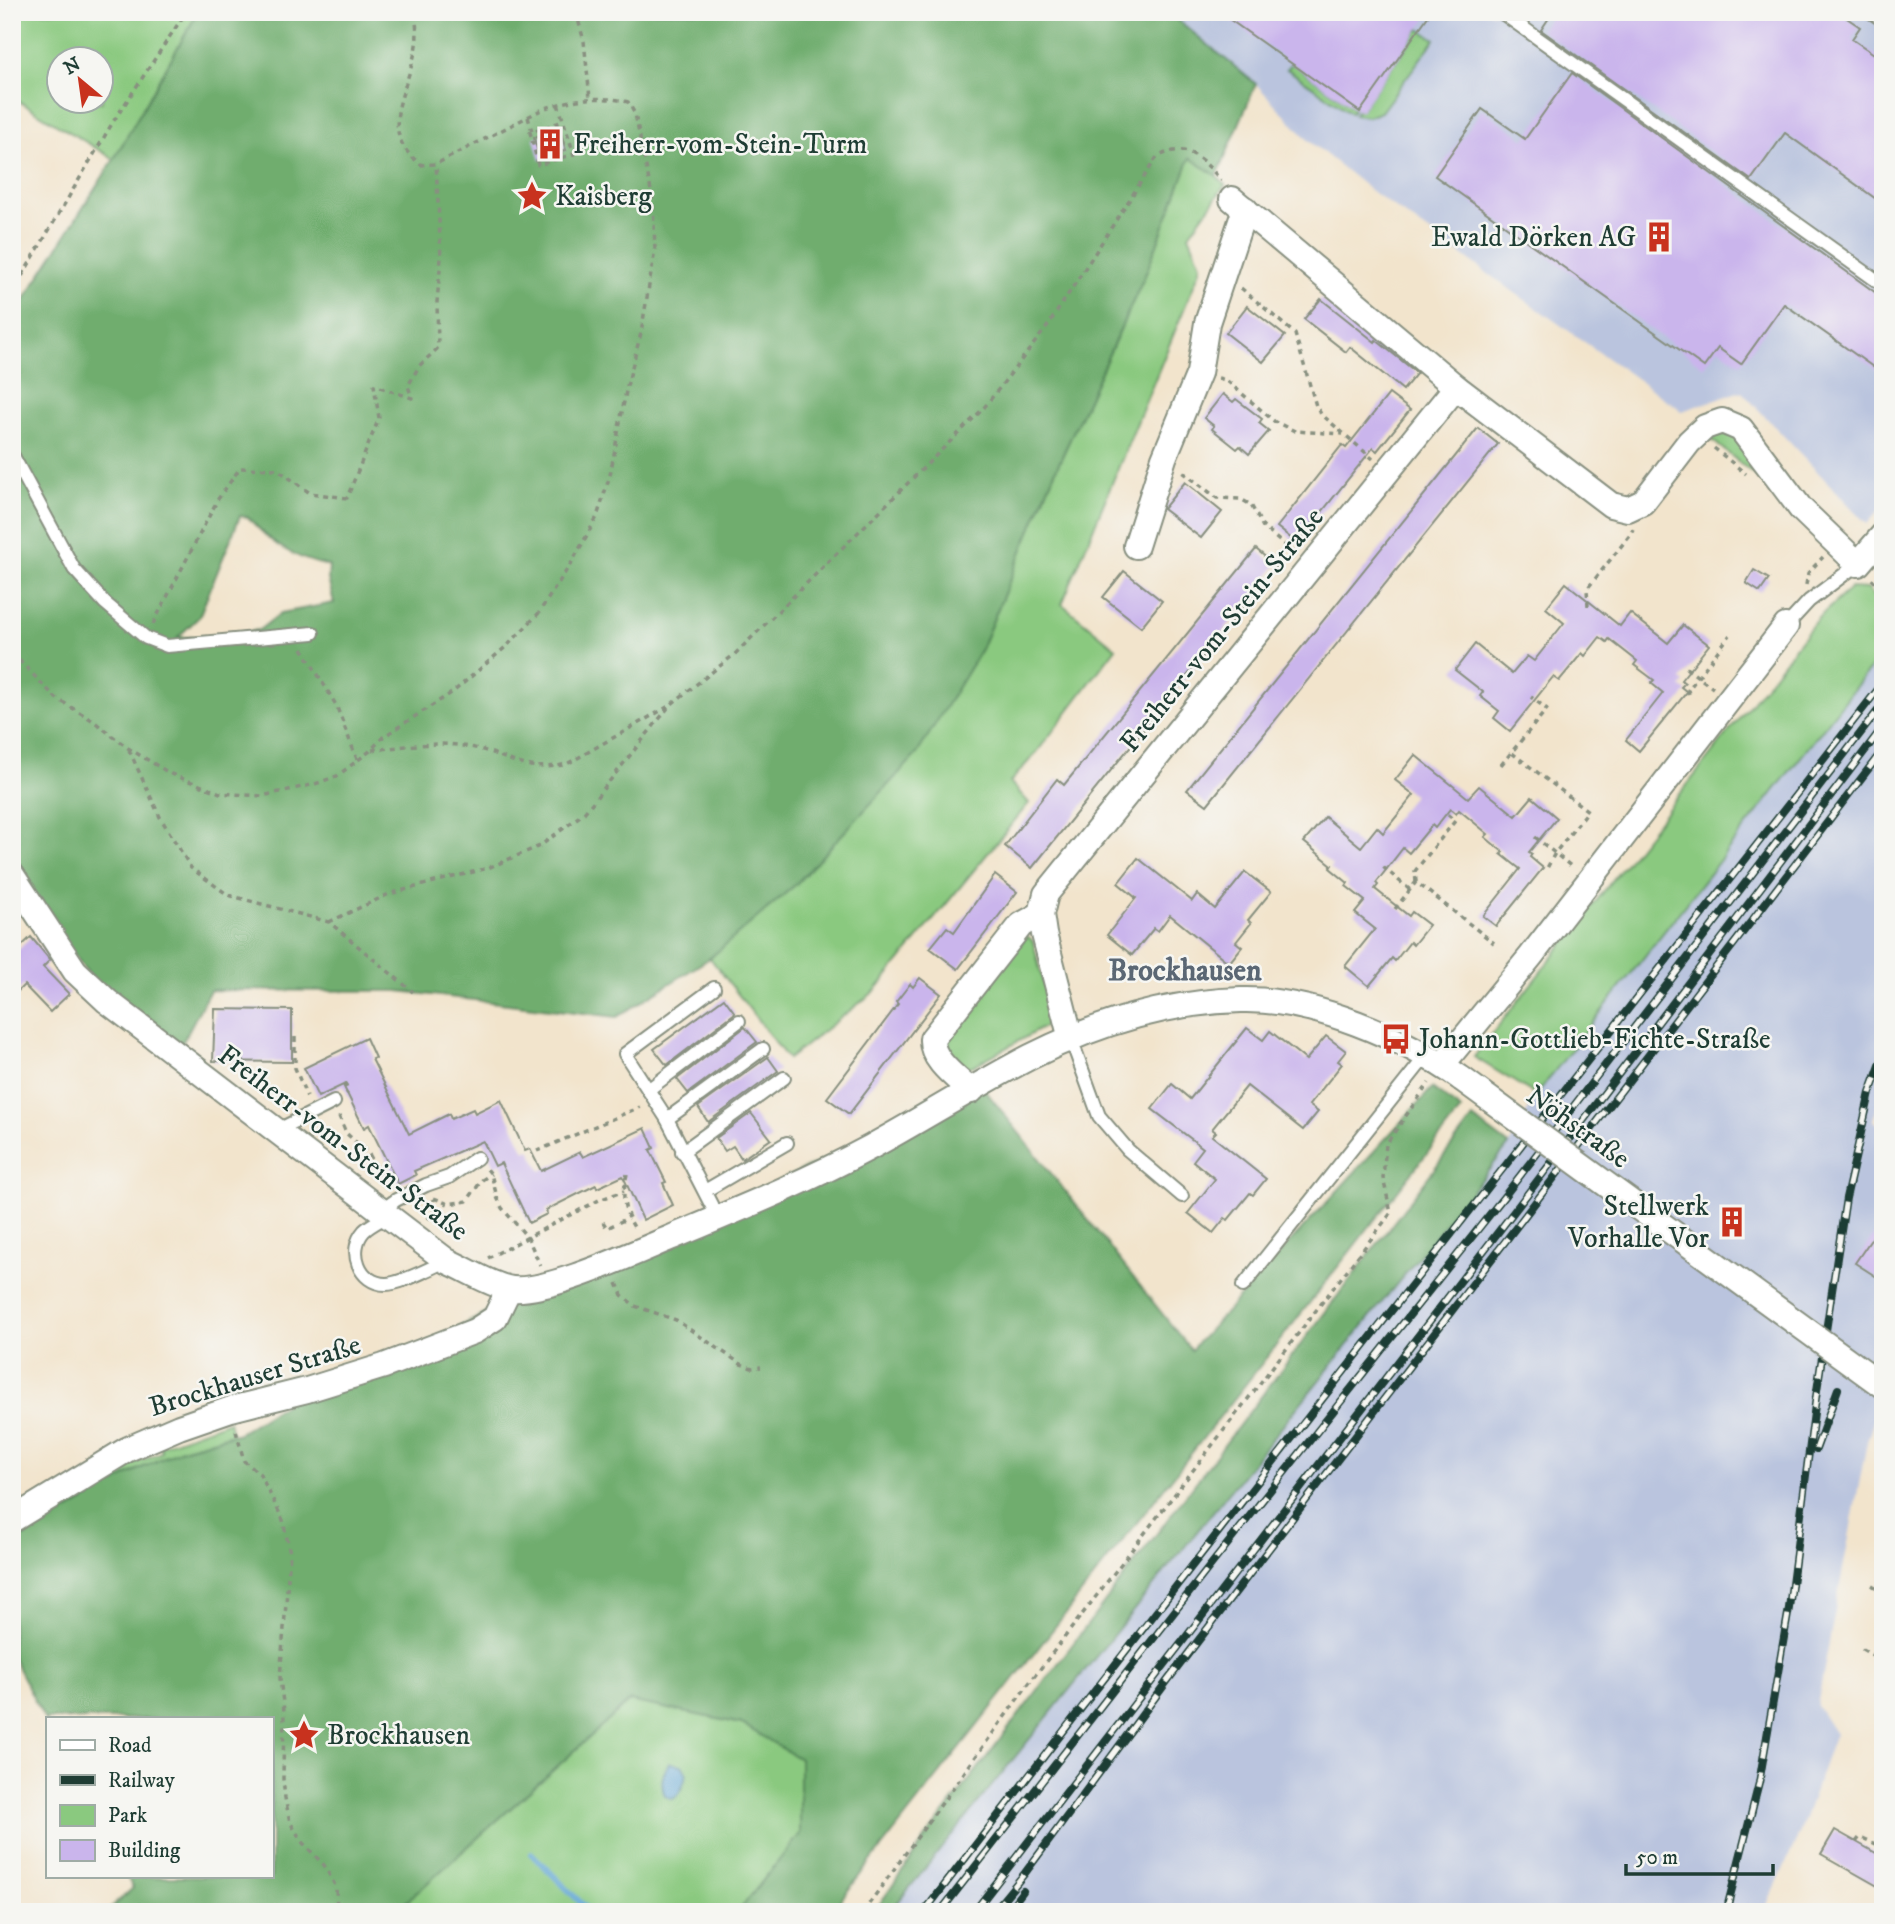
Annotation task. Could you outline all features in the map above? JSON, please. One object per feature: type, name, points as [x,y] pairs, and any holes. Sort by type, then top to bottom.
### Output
[{"type":"street","points":[[1136,546],[1164,458],[1199,373],[1207,323],[1224,273],[1238,204],[1456,387],[1611,505],[1628,509],[1643,502],[1689,442],[1705,427],[1722,421],[1741,429],[1801,509],[1872,549]]},
{"type":"street","name":"Freiherr-vom-Stein-Straße","points":[[971,1091],[938,1059],[932,1049],[932,1039],[1021,925],[1041,914],[1046,894],[1456,387]]},
{"type":"street","points":[[509,1289],[542,1286],[590,1271],[824,1171],[1031,1057],[1122,1019],[1166,1009],[1243,1000],[1306,1007],[1396,1039],[1443,1066],[1786,626]]},
{"type":"street","name":"Freiherr-vom-Stein-Straße","points":[[12,875],[75,971],[107,1001],[278,1130],[386,1206],[458,1265],[509,1289]]},
{"type":"street","points":[[1041,914],[1072,1040]]},
{"type":"street","name":"Nöhstraße","points":[[1443,1066],[1883,1386]]},
{"type":"street","name":"Brockhauser Straße","points":[[12,1520],[128,1449],[179,1427],[231,1409],[307,1390],[384,1366],[475,1331],[495,1318],[509,1289]]},
{"type":"lane","points":[[1501,12],[1883,285]]},
{"type":"lane","points":[[1871,12],[1883,20]]},
{"type":"lane","points":[[12,454],[74,569],[105,603],[146,638],[167,646],[313,633]]},
{"type":"lane","points":[[1786,626],[1809,601],[1872,549]]},
{"type":"lane","points":[[714,988],[625,1054],[667,1119],[718,1217]]},
{"type":"lane","points":[[651,1095],[739,1021]]},
{"type":"lane","points":[[1072,1040],[1099,1116],[1128,1150],[1182,1196]]},
{"type":"lane","points":[[667,1119],[763,1049]]},
{"type":"lane","points":[[1242,1286],[1443,1066]]},
{"type":"lane","points":[[682,1152],[783,1078]]},
{"type":"lane","points":[[278,1130],[334,1102]]},
{"type":"lane","points":[[705,1191],[788,1143]]},
{"type":"lane","points":[[458,1265],[388,1284],[375,1282],[360,1268],[357,1244],[386,1206],[426,1185],[449,1177],[477,1158]]},
{"type":"path","points":[[12,293],[113,122],[186,12]]},
{"type":"path","points":[[12,653],[57,698],[92,720],[128,748],[171,774],[220,793],[262,796],[338,776],[383,737],[453,692],[508,645],[538,614],[572,562],[597,517],[610,475],[627,386],[641,333],[655,250],[653,200],[643,142],[633,108],[628,103],[590,98],[558,104],[436,164],[422,165],[402,143],[397,129],[400,97],[416,45],[415,12]]},
{"type":"path","points":[[576,12],[583,41],[590,98]]},
{"type":"path","points":[[528,117],[538,165],[573,153],[558,104]]},
{"type":"path","points":[[532,131],[564,121]]},
{"type":"path","points":[[370,751],[441,743],[467,746],[526,767],[551,768],[567,764],[669,706],[734,654],[983,410],[1047,327],[1157,158],[1179,150],[1188,152],[1205,162],[1238,204]]},
{"type":"path","points":[[146,638],[218,499],[240,468],[277,469],[310,493],[347,498],[379,418],[374,385],[412,398],[408,386],[419,366],[438,348],[436,302],[441,258],[436,164]]},
{"type":"path","points":[[1224,273],[1295,334],[1316,406],[1321,414],[1388,471]]},
{"type":"path","points":[[1199,373],[1226,380],[1275,422],[1294,430],[1345,434]]},
{"type":"path","points":[[1164,458],[1217,498],[1241,499],[1251,505],[1263,527],[1310,567]]},
{"type":"path","points":[[1588,606],[1587,589],[1630,535]]},
{"type":"path","points":[[1689,694],[1688,690],[1697,676],[1730,635]]},
{"type":"path","points":[[295,636],[336,705],[357,759]]},
{"type":"path","points":[[1686,668],[1728,700]]},
{"type":"path","points":[[1501,765],[1547,709],[1531,697]]},
{"type":"path","points":[[329,922],[389,894],[488,868],[540,846],[583,813],[669,706]]},
{"type":"path","points":[[128,748],[160,817],[191,869],[228,895],[329,922],[412,992]]},
{"type":"path","points":[[1513,753],[1588,811],[1555,853],[1546,870]]},
{"type":"path","points":[[1395,909],[1416,882],[1415,871],[1455,821],[1447,814]]},
{"type":"path","points":[[1535,837],[1587,880]]},
{"type":"path","points":[[1382,867],[1410,890]]},
{"type":"path","points":[[1416,882],[1494,943]]},
{"type":"path","points":[[295,1037],[295,1068],[304,1093]]},
{"type":"path","points":[[863,1912],[1027,1686],[1391,1213],[1383,1178],[1385,1144],[1443,1066]]},
{"type":"path","points":[[537,1151],[651,1095]]},
{"type":"path","points":[[343,1129],[369,1154],[386,1206]]},
{"type":"path","points":[[426,1185],[434,1199],[448,1204],[467,1200],[482,1180],[492,1174],[496,1197],[528,1238],[538,1260]]},
{"type":"path","points":[[603,1222],[607,1227],[629,1220],[624,1210],[627,1174]]},
{"type":"path","points":[[458,1265],[528,1238],[599,1200],[624,1191]]},
{"type":"path","points":[[615,1278],[622,1294],[635,1306],[676,1321],[741,1364],[752,1368],[761,1367]]},
{"type":"path","points":[[240,1450],[244,1461],[260,1474],[283,1520],[290,1553],[280,1678],[284,1711],[283,1779],[290,1822],[303,1843],[324,1865],[336,1887],[337,1912]]},
{"type":"path","points":[[1871,1585],[1883,1592]]},
{"type":"path","points":[[1862,1649],[1883,1661]]},
{"type":"path","points":[[1856,1842],[1860,1837],[1883,1847]]},
{"type":"shaded area","points":[[1168,12],[1883,12],[1883,506],[1867,524],[1741,391],[1682,411],[1374,193],[1309,141],[1256,84]]},
{"type":"shaded area","points":[[1883,652],[1883,1090],[1873,1120],[1883,1128],[1883,1390],[1867,1442],[1817,1706],[1835,1734],[1800,1832],[1764,1912],[890,1912],[1509,1145],[1536,1095]]},
{"type":"green space","points":[[12,12],[198,12],[114,159],[12,97]]},
{"type":"green space","points":[[198,12],[1168,12],[1256,84],[1217,176],[1190,158],[1146,273],[1054,474],[981,649],[917,754],[795,885],[710,958],[617,1017],[398,991],[210,990],[181,1045],[108,1000],[12,872],[12,319],[114,159]],"holes":[[[240,516],[248,517],[265,535],[284,549],[329,566],[328,579],[334,603],[281,613],[259,630],[207,638],[178,637],[199,617]]]},
{"type":"green space","points":[[1419,29],[1435,39],[1381,112],[1368,117],[1354,115],[1357,110],[1360,111]]},
{"type":"green space","points":[[1292,63],[1354,108],[1351,113],[1287,69]]},
{"type":"green space","points":[[1190,157],[1225,185],[1189,235],[1201,264],[1199,273],[1062,604],[1116,648],[1037,752],[1010,782],[1029,803],[875,991],[788,1059],[710,958],[795,885],[916,754],[981,649],[1054,474],[1146,273]]},
{"type":"green space","points":[[1711,434],[1733,435],[1764,474],[1768,486],[1712,440]]},
{"type":"green space","points":[[1851,588],[1868,589],[1883,607],[1883,652],[1536,1095],[1474,1057],[1818,618]]},
{"type":"green space","points":[[1027,936],[1033,941],[1050,1011],[1048,1022],[1044,1027],[973,1066],[959,1067],[947,1058],[942,1036]]},
{"type":"green space","points":[[981,1085],[1191,1350],[1432,1088],[1461,1110],[831,1912],[738,1912],[800,1834],[800,1759],[742,1724],[630,1701],[395,1912],[106,1912],[133,1888],[128,1878],[273,1878],[273,1717],[46,1717],[46,1722],[12,1657],[12,1544],[135,1471],[182,1449],[239,1433],[307,1390],[384,1366],[504,1304],[590,1271]]},
{"type":"green space","points":[[1473,1118],[1509,1145],[890,1912],[874,1912],[932,1829]]},
{"type":"green space","points":[[229,1421],[232,1434],[182,1449],[135,1471],[12,1544],[12,1533],[77,1496],[74,1491],[86,1483],[89,1488],[119,1472],[117,1467],[128,1461],[131,1465],[162,1452],[160,1446]]},
{"type":"green space","points":[[630,1701],[742,1724],[800,1759],[800,1834],[738,1912],[395,1912]]},
{"type":"water","points":[[669,1763],[682,1765],[687,1774],[680,1793],[673,1799],[665,1796],[662,1783]]},
{"type":"building","points":[[1219,12],[1431,12],[1360,112]]},
{"type":"building","points":[[1553,12],[1838,12],[1860,27],[1852,39],[1883,60],[1883,204],[1785,133],[1751,180],[1541,30]]},
{"type":"building","name":"Ewald Dörken AG","points":[[1572,73],[1883,298],[1883,374],[1784,304],[1741,364],[1718,348],[1704,367],[1435,176],[1482,109],[1525,139]]},
{"type":"building","name":"Freiherr-vom-Stein-Turm","points":[[555,132],[556,135],[561,133],[566,150],[561,151],[562,154],[540,160],[534,138]]},
{"type":"building","points":[[1321,299],[1417,373],[1403,390],[1350,347],[1346,352],[1304,319]]},
{"type":"building","points":[[1247,306],[1285,336],[1263,362],[1226,333]]},
{"type":"building","points":[[1223,394],[1233,402],[1236,399],[1262,419],[1259,423],[1269,431],[1249,454],[1240,446],[1237,449],[1212,429],[1214,426],[1204,418]]},
{"type":"building","points":[[1389,394],[1410,410],[1377,451],[1373,448],[1297,543],[1277,527],[1342,445],[1346,448]]},
{"type":"building","points":[[1478,428],[1498,444],[1207,805],[1187,790]]},
{"type":"building","points":[[1185,482],[1222,512],[1201,538],[1163,509]]},
{"type":"building","points":[[1256,549],[1276,566],[1032,868],[1005,846],[1057,779],[1064,785]]},
{"type":"building","points":[[1754,570],[1769,579],[1760,592],[1746,583]]},
{"type":"building","points":[[1124,571],[1162,601],[1141,627],[1103,597]]},
{"type":"building","points":[[1566,583],[1620,626],[1630,613],[1668,643],[1683,625],[1709,645],[1681,680],[1685,683],[1681,687],[1687,692],[1639,751],[1626,740],[1663,693],[1651,683],[1654,680],[1634,665],[1637,661],[1609,639],[1607,642],[1600,637],[1585,656],[1582,653],[1559,681],[1553,677],[1510,731],[1494,718],[1499,711],[1480,696],[1483,692],[1455,670],[1475,644],[1512,674],[1527,656],[1534,661],[1564,623],[1546,608]]},
{"type":"building","points":[[1415,755],[1468,798],[1479,786],[1516,816],[1532,797],[1557,818],[1529,852],[1532,854],[1530,857],[1543,868],[1496,926],[1483,916],[1520,869],[1485,837],[1488,834],[1459,810],[1456,814],[1450,809],[1435,828],[1432,825],[1409,853],[1403,848],[1376,883],[1378,885],[1375,889],[1409,916],[1412,912],[1429,925],[1413,945],[1410,942],[1395,961],[1392,958],[1369,986],[1345,966],[1375,929],[1355,913],[1365,901],[1346,886],[1348,883],[1330,868],[1332,865],[1304,842],[1325,817],[1361,847],[1377,827],[1383,833],[1414,795],[1395,780]]},
{"type":"building","points":[[1138,858],[1192,901],[1197,894],[1215,909],[1245,872],[1271,892],[1248,920],[1251,923],[1236,942],[1242,947],[1229,963],[1170,915],[1158,931],[1154,928],[1132,955],[1107,935],[1136,898],[1118,883]]},
{"type":"building","points":[[995,875],[1017,892],[958,969],[930,948],[947,927],[954,932]]},
{"type":"building","points":[[31,937],[50,960],[43,967],[69,994],[50,1012],[24,985],[12,997],[12,955]]},
{"type":"building","points":[[920,978],[941,994],[849,1114],[827,1098],[898,1004],[896,1002],[910,984],[913,987]]},
{"type":"building","points":[[724,998],[735,1013],[667,1065],[654,1049]]},
{"type":"building","points":[[215,1009],[292,1010],[292,1062],[213,1061]]},
{"type":"building","points":[[745,1027],[757,1042],[688,1093],[677,1079]]},
{"type":"building","points":[[1247,1028],[1263,1040],[1270,1031],[1306,1060],[1326,1036],[1346,1051],[1338,1061],[1342,1064],[1309,1105],[1318,1112],[1303,1130],[1247,1086],[1212,1129],[1216,1132],[1212,1136],[1266,1179],[1213,1233],[1188,1213],[1215,1179],[1193,1161],[1203,1148],[1152,1109],[1172,1084],[1190,1099]]},
{"type":"building","points":[[366,1038],[375,1058],[372,1059],[409,1134],[449,1114],[451,1119],[473,1109],[475,1113],[501,1100],[525,1151],[530,1149],[541,1171],[580,1152],[583,1157],[645,1128],[654,1148],[650,1150],[666,1182],[663,1183],[673,1205],[643,1220],[623,1176],[597,1188],[596,1185],[546,1210],[547,1214],[529,1223],[501,1163],[495,1166],[483,1141],[414,1171],[416,1175],[398,1184],[369,1125],[364,1128],[343,1085],[318,1097],[304,1068]]},
{"type":"building","points":[[768,1057],[778,1071],[708,1122],[698,1107]]},
{"type":"building","points":[[751,1113],[771,1139],[742,1159],[733,1146],[725,1151],[716,1138]]},
{"type":"building","points":[[1883,1222],[1883,1281],[1855,1263]]},
{"type":"building","points":[[1835,1830],[1883,1857],[1883,1889],[1821,1854]]},
{"type":"waterway","points":[[532,1854],[590,1912]]},
{"type":"railway","points":[[924,1912],[1883,683]]},
{"type":"railway","points":[[940,1912],[1210,1566],[1506,1194],[1883,704]]},
{"type":"railway","points":[[974,1912],[1519,1205],[1883,727]]},
{"type":"railway","points":[[993,1912],[1168,1680],[1883,750]]},
{"type":"railway","points":[[1726,1912],[1759,1783],[1789,1608],[1816,1397],[1846,1198],[1870,1093],[1883,1057]]},
{"type":"railway","points":[[1816,1449],[1838,1389]]},
{"type":"railway","points":[[1007,1912],[1023,1891]]},
{"type":"place","name":"Freiherr-vom-Stein-Turm","points":[[550,144]]},
{"type":"place","name":"Kaisberg","points":[[532,196]]},
{"type":"place","name":"Ewald Dörken AG","points":[[1659,237]]},
{"type":"place","name":"Johann-Gottlieb-Fichte-Straße","points":[[1396,1039]]},
{"type":"place","name":"Stellwerk Vorhalle Vor","points":[[1732,1222]]},
{"type":"place","name":"Brockhausen","points":[[304,1735]]},
{"type":"district","name":"Brockhausen","points":[[1185,971]]}]
